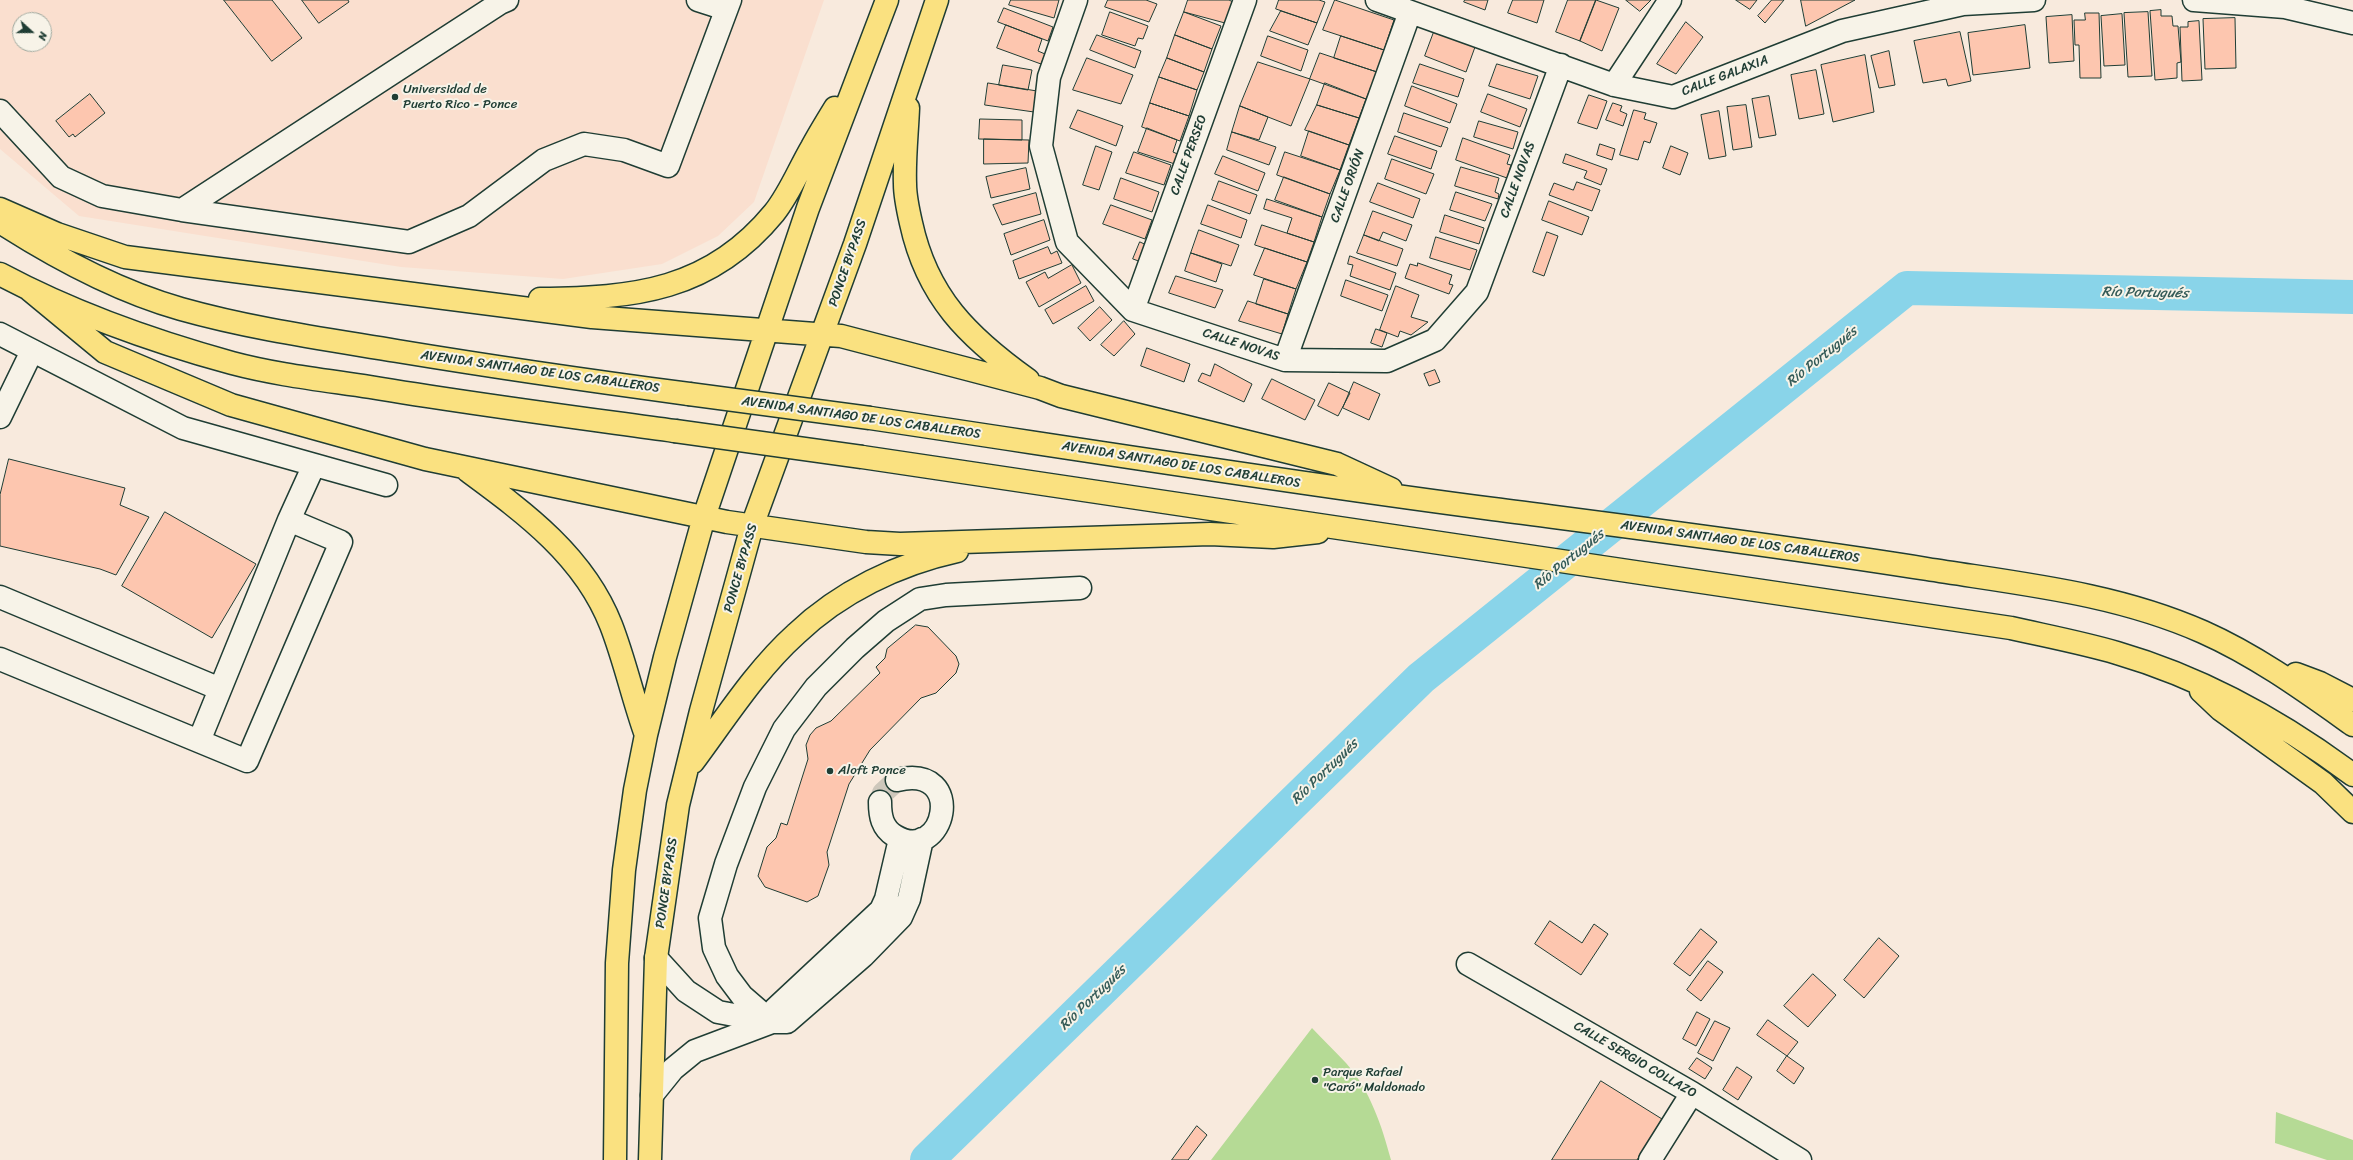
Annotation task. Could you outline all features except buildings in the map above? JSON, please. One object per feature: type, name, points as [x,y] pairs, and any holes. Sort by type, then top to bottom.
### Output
[{"type":"highway","points":[[615,1160],[617,963],[624,870],[635,790],[646,736],[665,657],[704,517],[808,208],[887,0]]},
{"type":"highway","name":"PONCE BYPASS","points":[[650,1160],[656,958],[678,805],[701,711],[752,526],[822,334],[937,0]]},
{"type":"highway","points":[[479,303],[512,299],[581,298],[630,294],[662,288],[719,264],[755,234],[775,212],[789,190],[812,146],[864,61]]},
{"type":"highway","points":[[908,84],[905,184],[915,240],[922,263],[933,285],[958,321],[994,356],[1040,388]]},
{"type":"highway","points":[[0,208],[56,234],[125,257],[592,317],[841,336],[1040,388],[1061,396],[1337,464],[1412,498]]},
{"type":"highway","name":"AVENIDA SANTIAGO DE LOS CABALLEROS","points":[[0,222],[53,254],[103,278],[179,308],[243,325],[474,364],[870,418],[1319,486],[1777,546],[2063,590],[2104,598],[2139,608],[2206,633],[2253,658],[2296,685],[2353,725]]},
{"type":"highway","points":[[0,274],[30,290],[95,319],[170,345],[233,363],[421,396],[862,457],[2011,628],[2118,653],[2187,678],[2259,712],[2353,775]]},
{"type":"highway","points":[[30,290],[105,352],[231,405],[330,434],[462,466],[752,526],[866,542],[900,544],[1210,534],[1273,537],[1339,529]]},
{"type":"highway","points":[[462,466],[526,513],[555,541],[596,593],[611,625],[646,736]]},
{"type":"highway","points":[[688,769],[758,675],[796,634],[831,605],[867,584],[906,566],[942,554],[999,541]]},
{"type":"highway","points":[[2253,658],[2320,683],[2353,700]]},
{"type":"highway","points":[[2187,678],[2220,709],[2323,783],[2353,812]]},
{"type":"street","points":[[182,210],[309,126],[358,96],[500,3],[507,0]]},
{"type":"street","points":[[0,111],[61,177],[102,196],[182,210],[409,242],[469,216],[544,160],[584,144],[624,150],[668,166],[728,5],[698,0]]},
{"type":"street","name":"CALLE NOVAS","points":[[1076,0],[1049,77],[1041,146],[1067,242],[1133,310],[1285,360],[1387,361],[1435,340],[1477,292],[1561,65]]},
{"type":"street","name":"CALLE PERSEO","points":[[1133,310],[1245,0]]},
{"type":"street","name":"CALLE GALAXIA","points":[[1377,0],[1614,85],[1673,97],[1842,31],[1962,2],[2034,0]]},
{"type":"street","points":[[1614,85],[1670,0]]},
{"type":"street","points":[[2194,0],[2285,3],[2353,23]]},
{"type":"street","name":"CALLE ORIÓN","points":[[1285,360],[1410,12]]},
{"type":"street","points":[[0,334],[183,428],[386,485]]},
{"type":"street","points":[[0,418],[32,351]]},
{"type":"street","points":[[199,741],[289,520],[314,465]]},
{"type":"street","points":[[0,659],[247,761],[340,542],[289,520]]},
{"type":"street","points":[[772,1022],[742,996],[727,976],[714,948],[710,918],[726,864],[755,787],[784,729],[816,687],[855,648],[886,621],[920,599],[946,594],[1080,588]]},
{"type":"street","points":[[0,598],[220,689]]},
{"type":"street","points":[[880,802],[880,815],[884,825],[891,834],[900,839],[911,841],[922,839],[938,827],[943,808],[941,798],[937,790],[920,778],[910,777],[897,780]]},
{"type":"street","points":[[772,1022],[775,1008],[870,922],[880,910],[886,899],[900,839]]},
{"type":"street","points":[[656,958],[686,991],[718,1012],[772,1022],[787,1022],[863,956],[901,917],[910,900],[922,839]]},
{"type":"street","name":"CALLE SERGIO COLLAZO","points":[[1468,964],[1692,1092],[1800,1160]]},
{"type":"street","points":[[652,1095],[673,1069],[695,1051],[772,1022]]},
{"type":"street","points":[[1650,1160],[1692,1092]]},
{"type":"shaded area","name":"Universidad de Puerto Rico - Ponce","points":[[0,0],[824,0],[754,202],[718,236],[662,264],[563,279],[401,267],[79,216],[0,149]]},
{"type":"green space","name":"Parque Rafael \"Caró\" Maldonado","points":[[1312,1028],[1346,1063],[1362,1085],[1379,1121],[1391,1160],[1211,1160]]},
{"type":"green space","points":[[2276,1112],[2353,1140],[2353,1160],[2327,1160],[2275,1143]]},
{"type":"waterway","name":"Río Portugués","points":[[927,1160],[1421,678],[1907,288],[2353,297]]},
{"type":"tunnel","points":[[880,802],[883,793],[897,780]]},
{"type":"place","name":"Universidad de Puerto Rico - Ponce","points":[[395,97]]},
{"type":"place","name":"Aloft Ponce","points":[[830,771]]},
{"type":"place","name":"Parque Rafael \"Caró\" Maldonado","points":[[1315,1080]]}]
